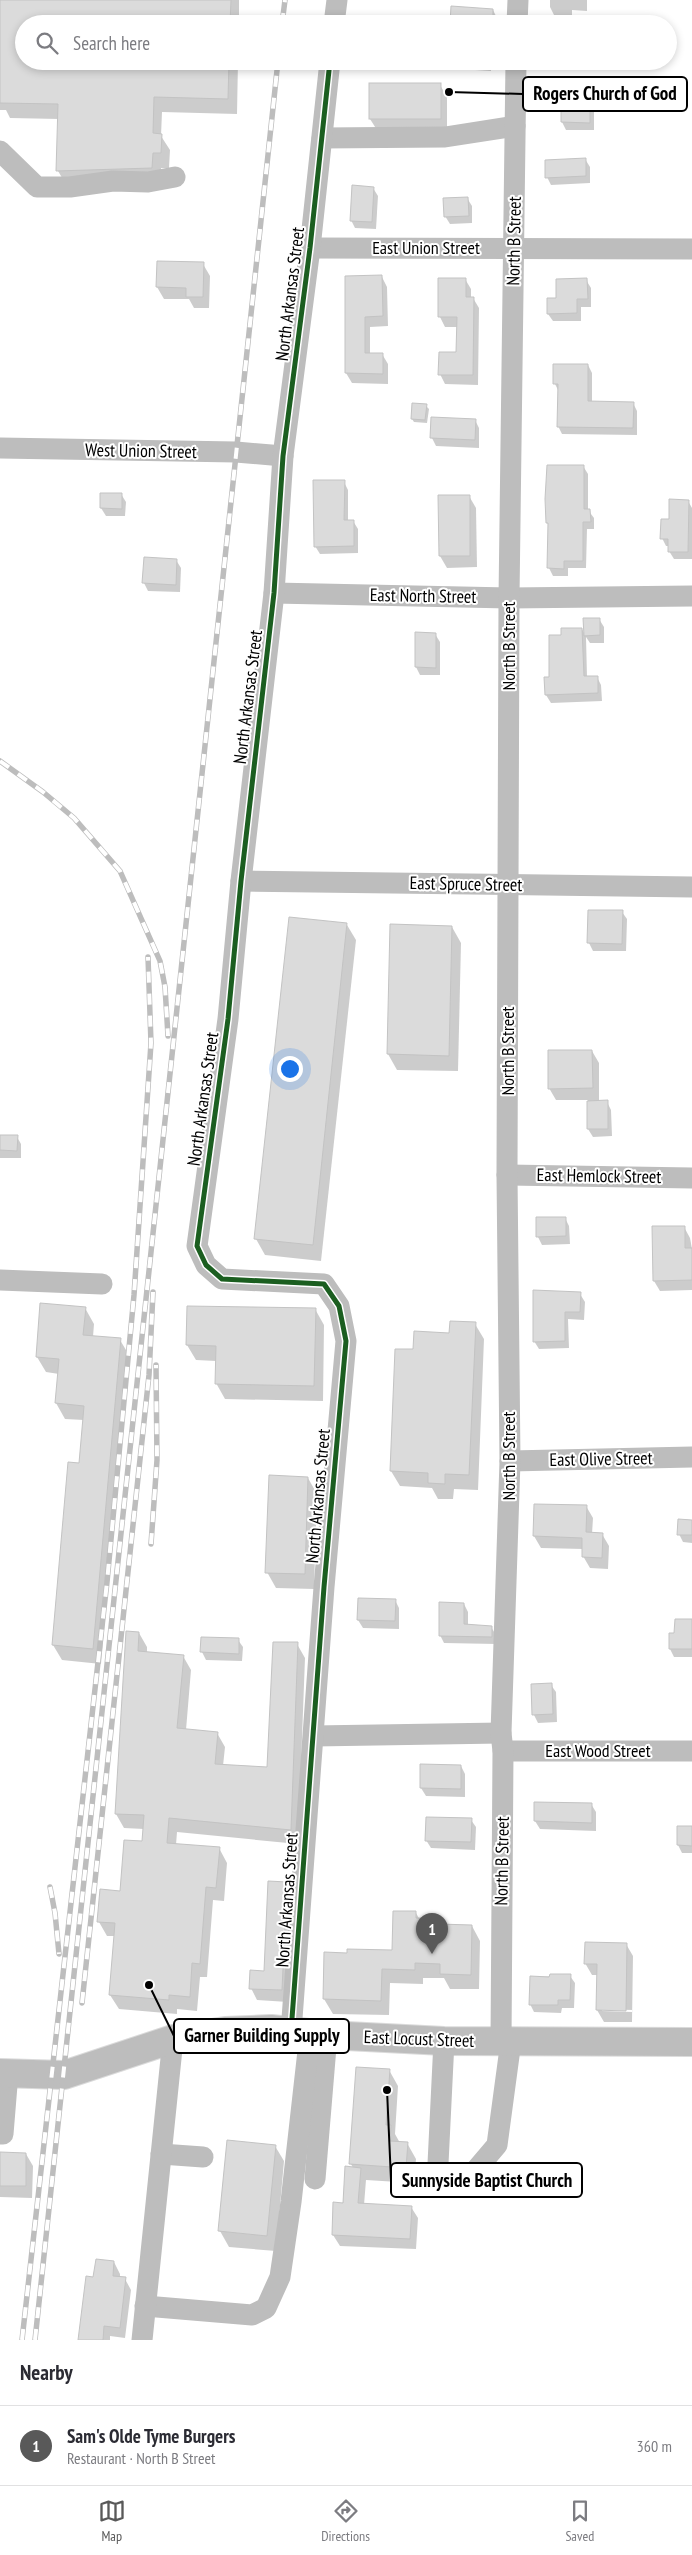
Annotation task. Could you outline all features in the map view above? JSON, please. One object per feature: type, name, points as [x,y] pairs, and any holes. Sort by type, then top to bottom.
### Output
[{"type":"main road","name":"East Locust Street","points":[[4,2073],[64,2074],[173,2039],[225,2031],[271,2030],[309,2034],[444,2041],[692,2042]]},
{"type":"street","points":[[335,15],[337,0]]},
{"type":"street","points":[[517,15],[518,0]]},
{"type":"street","name":"North Arkansas Street","points":[[309,2034],[300,1886],[346,1341],[339,1306],[324,1284],[222,1280],[206,1265],[197,1246],[228,1019],[241,880],[274,593],[283,456],[310,248],[329,70]]},
{"type":"street","name":"North B Street","points":[[444,2041],[437,2184],[463,2185],[497,2145],[506,2041],[502,1742],[510,1461],[507,1175],[509,598],[516,70]]},
{"type":"street","points":[[322,138],[445,137],[515,126]]},
{"type":"street","points":[[0,151],[37,187],[70,187],[112,181],[148,182],[176,177]]},
{"type":"street","name":"East Union Street","points":[[310,248],[692,249]]},
{"type":"street","name":"West Union Street","points":[[0,448],[236,452],[283,456]]},
{"type":"street","name":"East North Street","points":[[274,593],[509,598],[692,596]]},
{"type":"street","name":"East Spruce Street","points":[[241,880],[692,887]]},
{"type":"street","name":"East Hemlock Street","points":[[507,1175],[692,1178]]},
{"type":"street","points":[[0,1280],[102,1284]]},
{"type":"street","name":"East Olive Street","points":[[510,1461],[692,1457]]},
{"type":"street","name":"East Wood Street","points":[[314,1736],[692,1751]]},
{"type":"street","points":[[309,2034],[315,2179]]},
{"type":"street","points":[[145,2306],[252,2315],[266,2308],[280,2277],[291,2202],[309,2034]]},
{"type":"street","points":[[142,2340],[173,2039]]},
{"type":"street","points":[[0,2134],[3,2134],[4,2073]]},
{"type":"street","points":[[161,2154],[202,2157]]},
{"type":"building","points":[[0,0],[231,0],[230,15],[15,15],[15,70],[229,70],[228,99],[154,97],[153,133],[162,134],[161,153],[153,153],[152,168],[56,171],[58,104],[0,103]]},
{"type":"building","points":[[451,6],[493,9],[493,15],[450,15]]},
{"type":"building","points":[[369,83],[441,83],[441,119],[369,119]]},
{"type":"building","points":[[568,92],[590,93],[590,123],[561,122],[561,102],[568,103]]},
{"type":"building","points":[[586,158],[586,176],[545,178],[545,160]]},
{"type":"building","points":[[352,185],[374,187],[372,222],[350,221]]},
{"type":"building","points":[[468,197],[469,216],[444,217],[443,198]]},
{"type":"building","points":[[157,261],[204,262],[203,297],[186,297],[186,288],[156,287]]},
{"type":"building","points":[[382,275],[383,316],[365,317],[365,353],[383,353],[383,374],[345,373],[345,276]]},
{"type":"building","points":[[438,278],[466,278],[466,297],[474,297],[473,375],[438,375],[439,352],[456,352],[457,317],[438,317]]},
{"type":"building","points":[[587,278],[588,299],[577,299],[577,313],[547,314],[547,298],[556,298],[556,279]]},
{"type":"building","points":[[553,364],[588,364],[588,401],[634,402],[633,428],[557,427],[558,384],[553,384]]},
{"type":"building","points":[[412,403],[427,404],[425,420],[411,419]]},
{"type":"building","points":[[431,417],[476,419],[475,440],[430,438]]},
{"type":"building","points":[[547,465],[584,465],[584,509],[590,509],[591,522],[583,522],[583,561],[564,561],[564,569],[547,568],[548,523],[546,523],[545,499]]},
{"type":"building","points":[[313,480],[345,480],[344,520],[354,520],[354,546],[314,547]]},
{"type":"building","points":[[100,493],[122,493],[122,509],[100,508]]},
{"type":"building","points":[[438,495],[470,495],[470,556],[439,556]]},
{"type":"building","points":[[669,499],[689,500],[688,552],[668,552],[668,539],[660,539],[661,519],[669,519]]},
{"type":"building","points":[[144,557],[177,559],[176,585],[142,583]]},
{"type":"building","points":[[583,618],[600,618],[600,635],[584,636]]},
{"type":"building","points":[[561,628],[582,628],[584,676],[598,676],[598,693],[545,695],[544,677],[549,677],[549,635],[561,635]]},
{"type":"building","points":[[415,632],[436,633],[436,668],[415,667]]},
{"type":"building","points":[[588,910],[623,910],[622,944],[587,943]]},
{"type":"building","points":[[289,917],[347,923],[313,1245],[254,1239]]},
{"type":"building","points":[[390,924],[452,926],[449,1056],[387,1054]]},
{"type":"building","points":[[548,1050],[592,1050],[593,1088],[548,1089]]},
{"type":"building","points":[[608,1100],[608,1129],[587,1129],[587,1101]]},
{"type":"building","points":[[0,1135],[18,1135],[17,1151],[0,1150]]},
{"type":"building","points":[[536,1217],[566,1217],[566,1236],[536,1237]]},
{"type":"building","points":[[652,1226],[685,1226],[685,1248],[692,1248],[692,1280],[653,1281]]},
{"type":"building","points":[[533,1290],[581,1292],[580,1312],[565,1312],[565,1341],[533,1342]]},
{"type":"building","points":[[40,1303],[86,1307],[83,1335],[121,1338],[93,1649],[52,1645],[68,1462],[79,1463],[84,1406],[55,1403],[59,1359],[36,1357]]},
{"type":"building","points":[[187,1306],[316,1308],[314,1386],[215,1384],[216,1346],[186,1345]]},
{"type":"building","points":[[450,1321],[476,1322],[469,1475],[445,1474],[445,1484],[428,1483],[428,1473],[390,1471],[395,1349],[413,1349],[414,1331],[449,1333]]},
{"type":"building","points":[[269,1475],[308,1477],[305,1574],[265,1573]]},
{"type":"building","points":[[534,1504],[587,1505],[586,1532],[603,1533],[602,1558],[582,1557],[582,1538],[533,1536]]},
{"type":"building","points":[[678,1519],[692,1520],[692,1535],[677,1535]]},
{"type":"building","points":[[358,1598],[396,1599],[395,1621],[357,1620]]},
{"type":"building","points":[[439,1602],[464,1603],[464,1624],[492,1626],[492,1637],[439,1636]]},
{"type":"building","points":[[675,1619],[692,1619],[692,1649],[669,1649],[669,1633],[674,1633]]},
{"type":"building","points":[[126,1631],[139,1632],[138,1651],[184,1655],[177,1728],[218,1732],[215,1764],[267,1767],[273,1642],[298,1642],[291,1830],[169,1818],[167,1843],[220,1847],[216,1888],[206,1887],[200,1964],[192,1963],[190,1997],[169,1995],[169,2000],[109,1995],[115,1923],[97,1922],[100,1889],[120,1891],[124,1840],[142,1841],[144,1815],[115,1814]]},
{"type":"building","points":[[201,1637],[239,1638],[239,1654],[200,1652]]},
{"type":"building","points":[[552,1683],[553,1714],[532,1715],[531,1684]]},
{"type":"building","points":[[420,1764],[461,1765],[461,1789],[420,1788]]},
{"type":"building","points":[[534,1802],[592,1803],[592,1823],[534,1821]]},
{"type":"building","points":[[426,1817],[472,1818],[471,1842],[425,1841]]},
{"type":"building","points":[[677,1826],[692,1826],[692,1846],[677,1845]]},
{"type":"building","points":[[268,1881],[287,1882],[282,1990],[249,1989],[250,1970],[264,1971]]},
{"type":"building","points":[[393,1911],[416,1911],[416,1918],[438,1919],[438,1924],[472,1925],[471,1975],[440,1974],[440,1964],[415,1963],[415,1970],[382,1969],[381,2001],[323,1999],[324,1952],[347,1953],[347,1949],[392,1950]]},
{"type":"building","points":[[585,1942],[627,1943],[626,2011],[596,2010],[597,1964],[584,1964]]},
{"type":"building","points":[[550,1974],[571,1974],[570,2000],[558,2000],[558,2005],[529,2005],[530,1976],[549,1977]]},
{"type":"building","points":[[356,2067],[390,2069],[386,2125],[391,2125],[390,2141],[408,2142],[406,2168],[349,2164]]},
{"type":"building","points":[[227,2140],[276,2145],[267,2236],[218,2231]]},
{"type":"building","points":[[0,2152],[26,2153],[26,2186],[0,2186]]},
{"type":"building","points":[[345,2166],[361,2168],[358,2203],[412,2206],[410,2239],[332,2235],[333,2202],[343,2203]]},
{"type":"building","points":[[96,2259],[114,2261],[113,2276],[126,2277],[120,2328],[104,2326],[103,2340],[78,2340],[86,2276],[93,2277]]},
{"type":"railway","points":[[283,15],[285,0]]},
{"type":"railway","points":[[35,2340],[277,70]]},
{"type":"railway","points":[[0,761],[43,792],[74,818],[120,871],[160,961],[165,987],[168,1036]]},
{"type":"railway","points":[[22,2340],[107,1582],[134,1295],[151,1043],[148,957]]},
{"type":"railway","points":[[82,2003],[149,1375],[153,1292]]},
{"type":"railway","points":[[151,1544],[157,1460],[156,1365]]},
{"type":"railway","points":[[50,1887],[59,1954]]},
{"type":"cycle path","points":[[291,2032],[324,1587],[346,1341],[339,1306],[324,1284],[222,1279],[206,1265],[197,1246],[228,1019],[241,881],[274,593],[283,456],[310,248],[329,70]]},
{"type":"place","name":"Rogers Church of God","points":[[449,92]]},
{"type":"place","name":"Sam's Olde Tyme Burgers","points":[[432,1954]]},
{"type":"place","name":"Garner Building Supply","points":[[149,1985]]},
{"type":"place","name":"Sunnyside Baptist Church","points":[[387,2090]]}]
